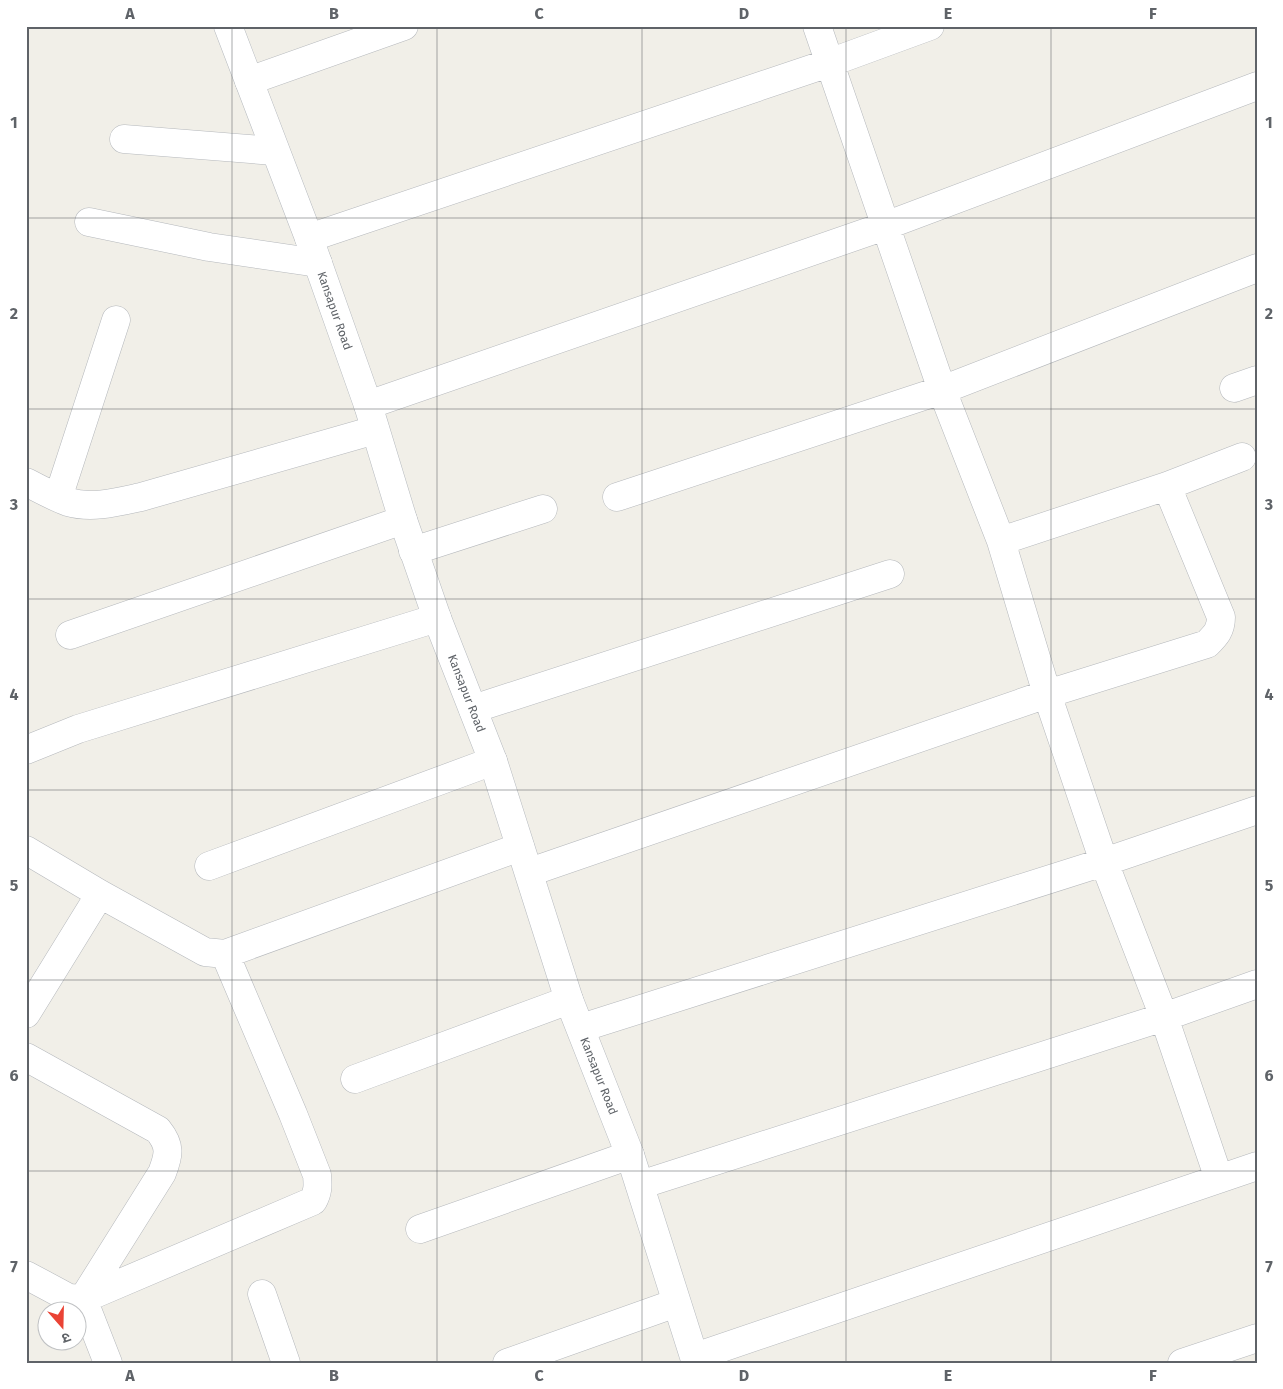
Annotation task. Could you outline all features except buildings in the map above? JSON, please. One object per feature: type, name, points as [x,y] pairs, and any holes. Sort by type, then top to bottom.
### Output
[{"type":"street","name":"Kansapur Road","points":[[228,26],[314,250],[372,417],[403,520],[436,618],[493,761],[520,847],[530,872],[569,1000],[630,1155],[676,1303],[696,1360]]},
{"type":"street","points":[[249,81],[404,26]]},
{"type":"street","points":[[816,26],[942,390],[1001,541],[1047,694],[1104,862],[1164,1017],[1219,1179]]},
{"type":"street","points":[[89,222],[209,246],[314,250],[930,26]]},
{"type":"street","points":[[26,482],[58,498],[71,502],[111,504],[141,497],[372,417],[1257,86]]},
{"type":"street","points":[[124,139],[275,151]]},
{"type":"street","points":[[617,497],[942,390],[1257,268]]},
{"type":"street","points":[[58,498],[116,320]]},
{"type":"street","points":[[1001,541],[1167,486],[1242,457]]},
{"type":"street","points":[[530,872],[1047,694],[1207,644],[1218,633],[1221,617],[1167,486]]},
{"type":"street","points":[[414,551],[543,509]]},
{"type":"street","points":[[70,635],[403,520]]},
{"type":"street","points":[[473,709],[890,574]]},
{"type":"street","points":[[26,750],[78,729],[436,618]]},
{"type":"street","points":[[209,866],[493,761]]},
{"type":"street","points":[[580,1028],[1104,862],[1257,810]]},
{"type":"street","points":[[26,850],[100,894],[205,952],[225,954],[520,847]]},
{"type":"street","points":[[26,1014],[100,894]]},
{"type":"street","points":[[26,1275],[69,1298],[83,1299],[313,1201],[317,1194],[317,1176],[300,1130],[225,954]]},
{"type":"street","points":[[640,1185],[1164,1017],[1257,984]]},
{"type":"street","points":[[354,1079],[569,1000]]},
{"type":"street","points":[[26,1057],[158,1130],[166,1140],[168,1148],[167,1160],[162,1173],[83,1299]]},
{"type":"street","points":[[420,1229],[630,1155]]},
{"type":"street","points":[[696,1360],[1257,1166]]},
{"type":"street","points":[[262,1294],[286,1363]]},
{"type":"street","points":[[83,1299],[108,1363]]},
{"type":"street","points":[[506,1363],[676,1303]]},
{"type":"street","points":[[1182,1363],[1257,1338]]}]
